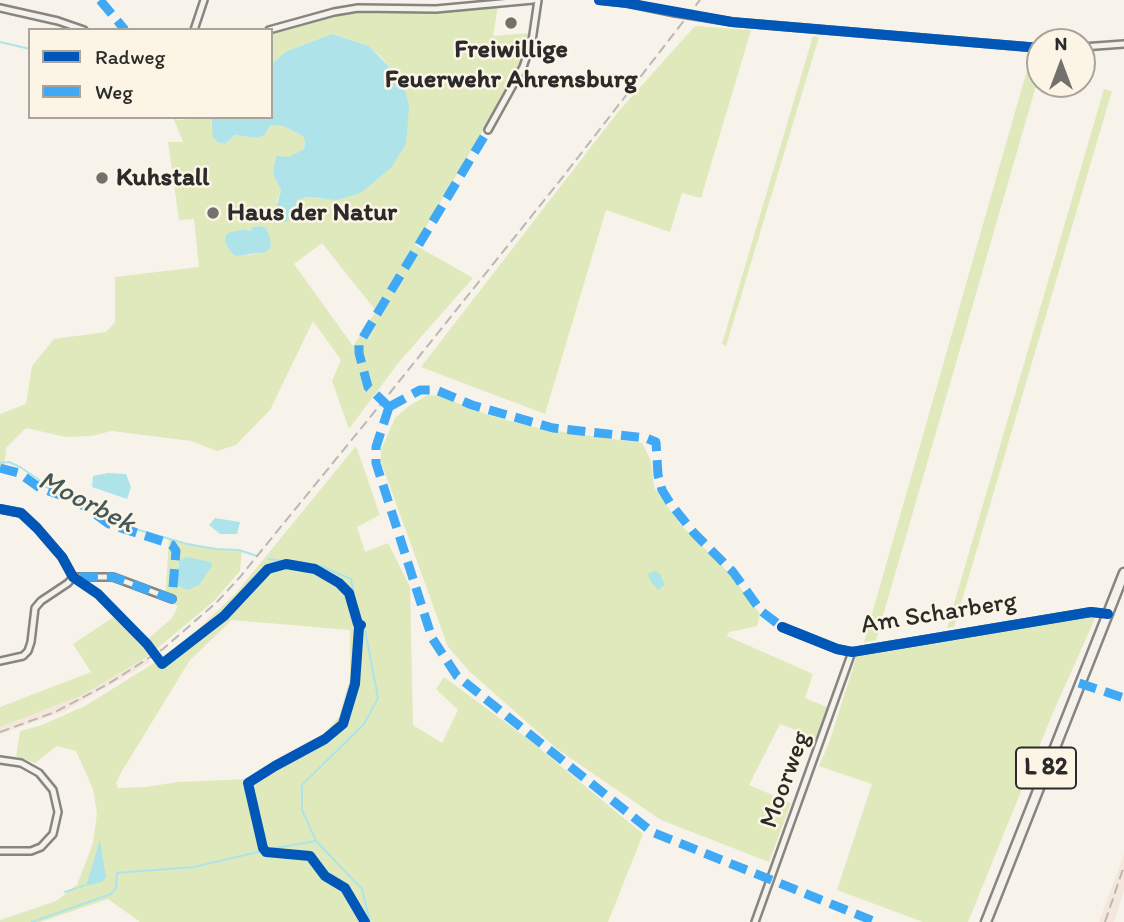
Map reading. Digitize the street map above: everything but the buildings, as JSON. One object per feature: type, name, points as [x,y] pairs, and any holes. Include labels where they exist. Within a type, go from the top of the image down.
[{"type":"main road","name":"L 82","points":[[986,922],[1124,573]]},
{"type":"street","points":[[195,28],[204,0]]},
{"type":"street","points":[[273,29],[358,8],[436,9],[533,0]]},
{"type":"street","points":[[488,130],[523,67],[532,41],[538,0]]},
{"type":"street","points":[[599,0],[745,23],[1026,47]]},
{"type":"street","points":[[0,8],[79,28]]},
{"type":"street","points":[[1096,46],[1124,44]]},
{"type":"street","points":[[0,509],[21,513],[62,557],[73,577]]},
{"type":"street","points":[[73,577],[113,578],[172,599]]},
{"type":"street","points":[[0,661],[23,656],[28,651],[35,608],[73,577]]},
{"type":"street","name":"Am Scharberg","points":[[782,627],[837,649],[852,652],[1091,612],[1108,614]]},
{"type":"street","name":"Moorweg","points":[[755,922],[852,652]]},
{"type":"street","points":[[0,760],[25,765],[43,777],[54,793],[58,812],[53,834],[41,847],[31,851],[0,851]]},
{"type":"shaded area","points":[[147,657],[150,662],[65,711],[0,734],[0,727],[81,696]]},
{"type":"shaded area","points":[[1124,854],[1124,891],[1114,922],[1099,922]]},
{"type":"green space","points":[[498,6],[493,36],[531,33],[516,75],[415,245],[473,278],[399,362],[349,429],[332,381],[341,360],[313,321],[270,410],[236,445],[217,451],[191,441],[112,431],[91,436],[66,437],[26,428],[6,448],[4,470],[0,471],[0,414],[26,404],[32,366],[54,339],[106,332],[115,322],[115,277],[199,267],[194,219],[179,220],[168,142],[183,142],[174,119],[211,119],[219,143],[225,144],[235,135],[257,138],[265,135],[270,125],[283,126],[303,136],[304,149],[288,158],[274,176],[281,191],[276,203],[307,197],[321,199],[361,193],[391,168],[401,81],[369,46],[332,34],[285,52],[273,63],[273,32],[358,11],[426,13]],"holes":[[[253,227],[265,228],[268,235],[258,253],[250,255],[230,251],[225,237],[245,229],[250,231]],[[322,243],[376,311],[353,346],[294,264]]]},
{"type":"green space","points":[[695,26],[751,30],[701,198],[682,193],[670,232],[606,210],[545,414],[421,367],[618,112]]},
{"type":"green space","points":[[813,36],[819,37],[726,346],[722,344]]},
{"type":"green space","points":[[1026,74],[1026,98],[1032,98],[876,640],[864,642]]},
{"type":"green space","points":[[1104,89],[1112,91],[954,627],[947,628]]},
{"type":"green space","points":[[428,395],[439,396],[491,416],[542,429],[642,443],[651,461],[654,487],[662,499],[680,524],[730,574],[760,614],[757,626],[729,632],[727,636],[813,674],[805,698],[829,708],[818,739],[780,724],[749,785],[791,803],[769,862],[661,820],[557,749],[469,671],[448,647],[381,462],[381,450],[395,418]]},
{"type":"green space","points":[[356,446],[380,515],[357,527],[365,552],[388,543],[410,587],[413,725],[442,743],[458,710],[436,689],[444,677],[528,739],[643,834],[608,922],[140,922],[108,899],[40,922],[0,922],[56,901],[77,885],[93,843],[97,813],[93,789],[76,751],[57,746],[35,763],[16,756],[20,731],[42,725],[85,706],[154,663],[192,635],[236,593]],"holes":[[[232,620],[350,630],[350,678],[339,717],[324,734],[249,779],[118,788],[116,783],[122,771],[190,660]]]},
{"type":"green space","points":[[169,539],[216,549],[242,551],[240,571],[215,600],[147,657],[81,696],[0,727],[0,707],[91,672],[73,644],[115,616],[141,645],[172,618],[178,606],[165,601]],"holes":[[[179,561],[208,572],[177,585]]]},
{"type":"green space","points":[[1097,614],[1052,715],[968,922],[923,922],[837,890],[872,784],[819,766],[858,652],[989,634]]},
{"type":"water","points":[[332,34],[369,46],[396,74],[406,93],[409,108],[406,144],[391,168],[361,193],[336,200],[307,197],[297,200],[293,217],[286,222],[279,222],[275,210],[281,191],[274,176],[274,164],[277,156],[289,157],[304,149],[303,136],[283,126],[270,125],[265,135],[257,138],[235,135],[225,144],[219,143],[213,137],[211,119],[273,119],[273,63],[285,52]]},
{"type":"water","points":[[253,227],[266,228],[270,237],[271,246],[266,252],[236,256],[230,251],[225,242],[228,233],[245,229],[250,231]]},
{"type":"water","points":[[126,474],[131,487],[127,499],[92,487],[93,476]]},
{"type":"water","points":[[215,518],[240,522],[237,534],[220,534],[209,525]]},
{"type":"water","points":[[186,557],[211,562],[212,566],[199,585],[187,590],[177,585],[179,561]]},
{"type":"water","points":[[655,571],[660,574],[665,585],[658,590],[648,574]]},
{"type":"water","points":[[100,840],[106,877],[102,882],[86,886]]},
{"type":"waterway","points":[[0,42],[28,49]]},
{"type":"waterway","name":"Moorbek","points":[[0,463],[9,462],[20,467],[38,479],[44,487],[51,488],[55,483],[68,493],[74,493],[115,523],[187,544],[239,550],[257,556]]},
{"type":"waterway","name":"Moorbek","points":[[269,559],[323,567],[351,579],[356,607],[365,630],[378,698],[364,724],[302,785],[302,810],[316,841],[362,889],[370,922]]},
{"type":"waterway","points":[[270,849],[316,841]]},
{"type":"waterway","points":[[32,922],[111,894],[116,888],[117,873],[194,867],[262,851]]},
{"type":"waterway","points":[[80,887],[85,885]]},
{"type":"waterway","points":[[65,892],[77,888]]},
{"type":"railway","points":[[0,732],[55,712],[108,684],[163,649],[217,602],[389,394],[700,0]]},
{"type":"railway","points":[[1105,922],[1124,866]]},
{"type":"marked path","points":[[100,0],[123,28]]},
{"type":"marked path","points":[[389,407],[368,387],[359,344],[488,130]]},
{"type":"marked path","points":[[389,407],[420,390],[436,390],[472,405],[553,428],[646,438],[656,442],[658,475],[662,490],[670,503],[694,533],[733,572],[761,611],[782,627]]},
{"type":"marked path","points":[[389,407],[376,447],[376,463],[432,638],[457,676],[652,832],[876,922]]},
{"type":"marked path","points":[[0,468],[19,473],[40,488],[77,501],[109,524],[165,542],[172,545],[176,551],[172,599],[113,577],[76,577]]},
{"type":"marked path","points":[[1079,683],[1124,698]]},
{"type":"cycle path","points":[[599,0],[732,22],[1026,47]]},
{"type":"cycle path","points":[[0,509],[21,513],[37,528],[62,557],[73,577],[98,594],[147,644],[162,664],[224,616],[268,569],[286,564],[315,569],[339,583],[349,593],[358,624],[361,625],[355,684],[343,724],[325,739],[248,783],[266,852],[310,856],[325,876],[345,888],[365,922]]},
{"type":"cycle path","points":[[782,627],[837,649],[852,652],[1091,612],[1108,614]]},
{"type":"place","name":"Freiwillige Feuerwehr Ahrensburg","points":[[511,23]]},
{"type":"place","name":"Kuhstall","points":[[102,178]]},
{"type":"place","name":"Haus der Natur","points":[[213,213]]}]
